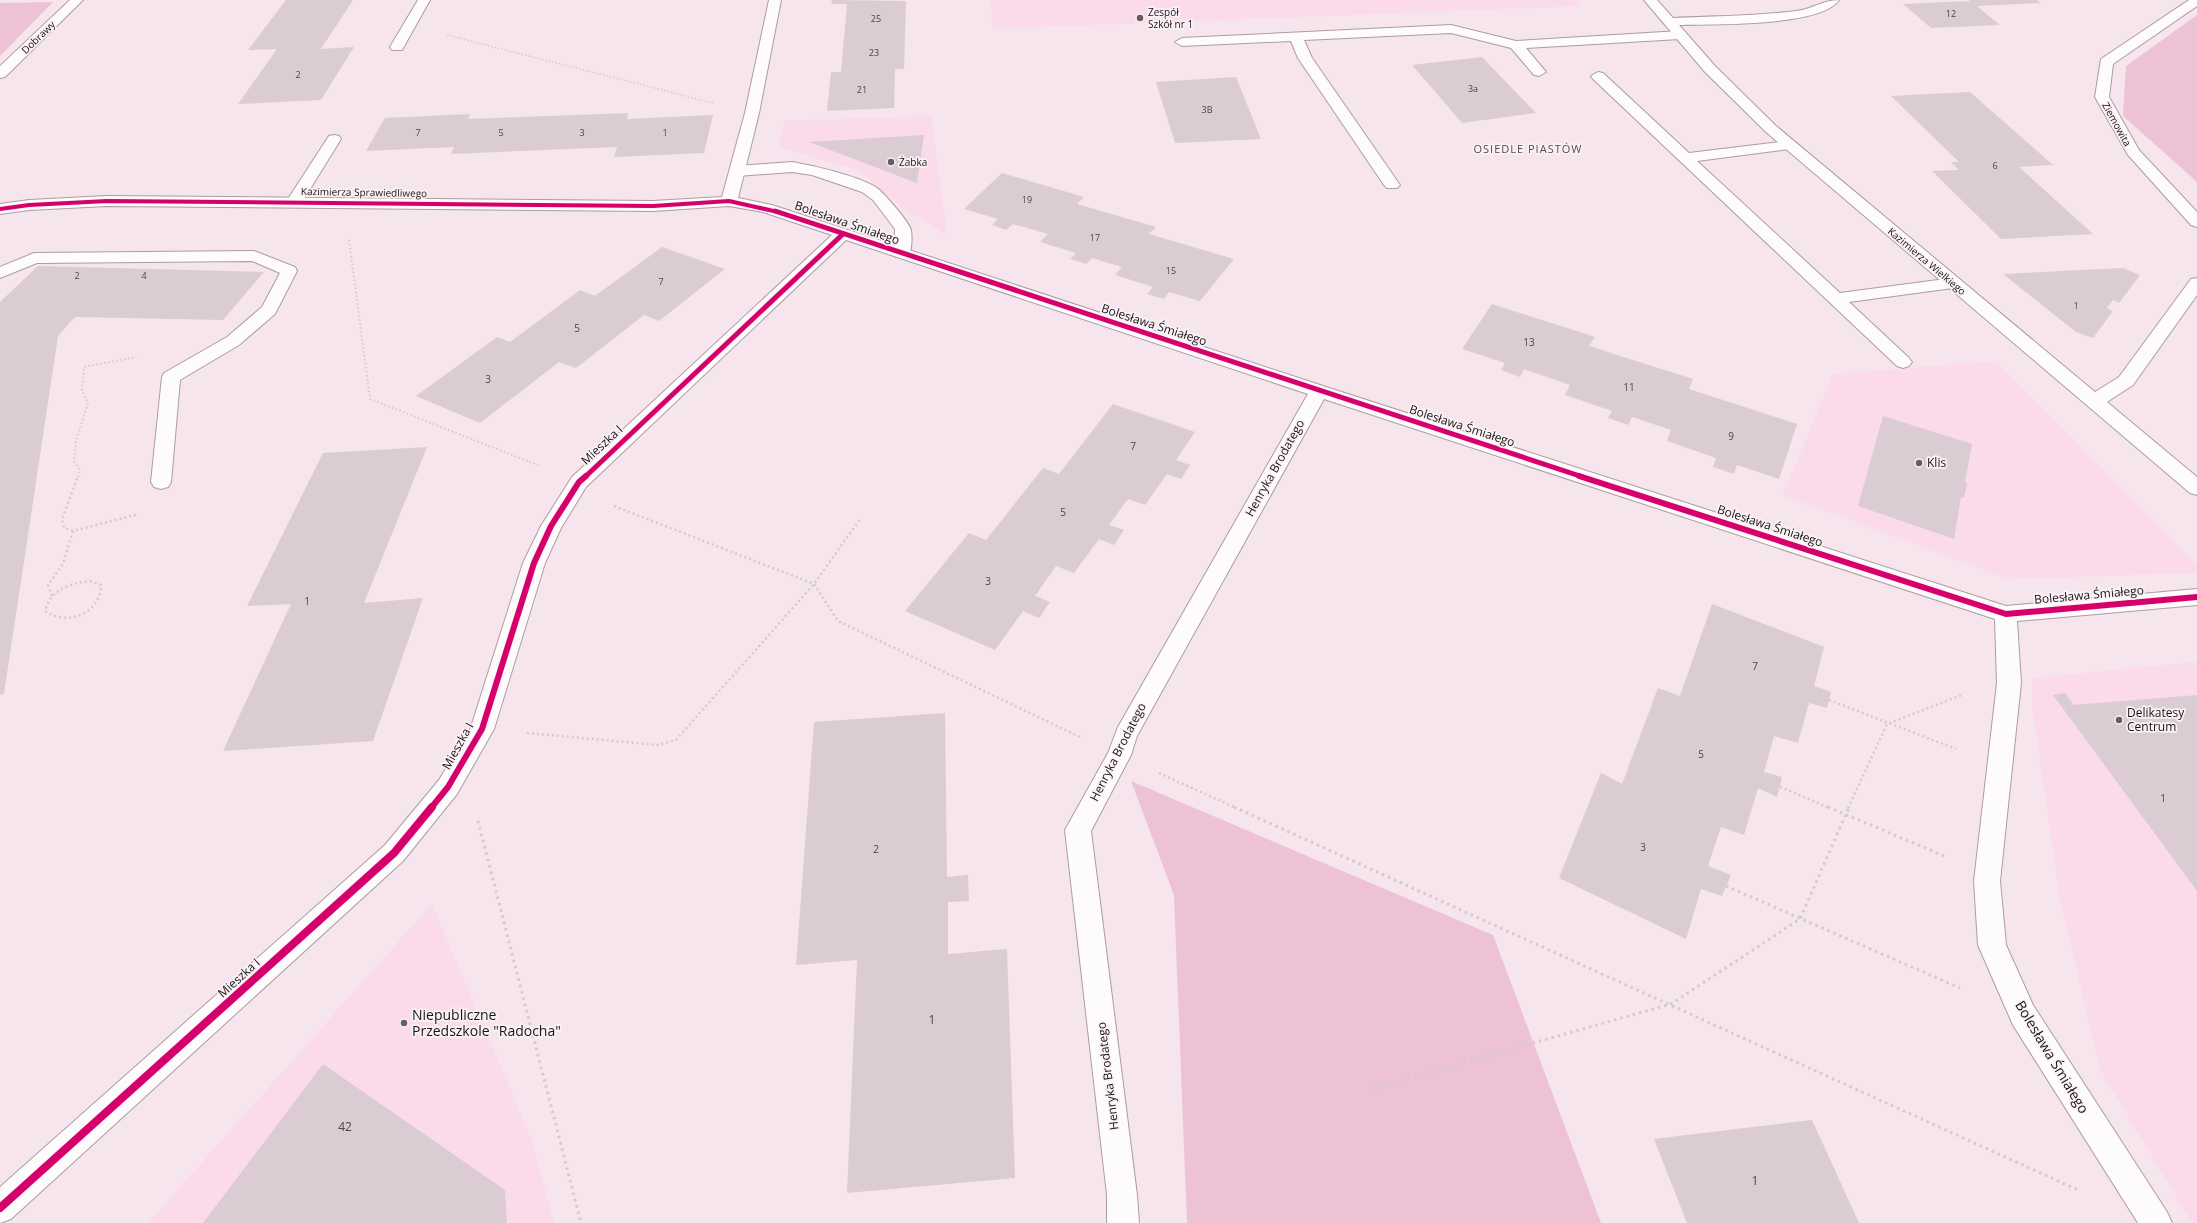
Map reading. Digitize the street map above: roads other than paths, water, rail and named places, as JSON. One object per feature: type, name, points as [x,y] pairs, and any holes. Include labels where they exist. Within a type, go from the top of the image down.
[{"type":"street","name":"Dobrawy","points":[[0,74],[76,0]]},
{"type":"street","points":[[397,47],[424,0]]},
{"type":"street","points":[[729,201],[752,113],[775,0]]},
{"type":"street","name":"Kazimierza Wielkiego","points":[[1650,0],[1710,68],[1789,145],[2197,488]]},
{"type":"street","points":[[1182,42],[1451,30],[1516,45],[1808,13],[1829,4],[1833,0]]},
{"type":"street","name":"Ziemowita","points":[[2197,0],[2106,62],[2102,97],[2133,152],[2197,222]]},
{"type":"street","points":[[1296,37],[1305,58],[1392,185]]},
{"type":"street","points":[[1516,45],[1539,72]]},
{"type":"street","points":[[1598,76],[1903,362]]},
{"type":"street","points":[[294,202],[334,139]]},
{"type":"street","points":[[1685,158],[1789,145]]},
{"type":"street","points":[[737,171],[792,168],[815,171],[868,189],[879,197],[903,229],[902,253]]},
{"type":"street","name":"Kazimierza Sprawiedliwego","points":[[0,209],[29,205],[107,201],[653,206],[729,201]]},
{"type":"street","name":"Bolesława Śmiałego","points":[[729,201],[766,208],[1319,392],[2006,614],[2197,597]]},
{"type":"street","name":"Mieszka I","points":[[0,1208],[394,853],[448,787],[482,729],[534,563],[551,526],[579,482],[843,234]]},
{"type":"street","points":[[0,273],[34,258],[254,256],[289,271],[268,310],[233,341],[171,377],[161,482]]},
{"type":"street","points":[[1835,299],[1953,283]]},
{"type":"street","points":[[2094,401],[2126,382],[2197,283]]},
{"type":"street","name":"Henryka Brodatego","points":[[1123,1223],[1122,1195],[1078,830],[1119,755],[1126,734],[1319,392]]},
{"type":"street","name":"Bolesława Śmiałego","points":[[2006,614],[2009,677],[1987,881],[1992,945],[2023,1015],[2156,1223]]},
{"type":"place","name":"Zespół Szkół nr 1","points":[[1140,18]]},
{"type":"place","name":"Żabka","points":[[891,162]]},
{"type":"place","name":"Klis","points":[[1919,463]]},
{"type":"place","name":"Delikatesy Centrum","points":[[2119,720]]},
{"type":"place","name":"Niepubliczne Przedszkole \"Radocha\"","points":[[404,1023]]},
{"type":"district","name":"OSIEDLE PIASTÓW","points":[[1528,149]]}]
